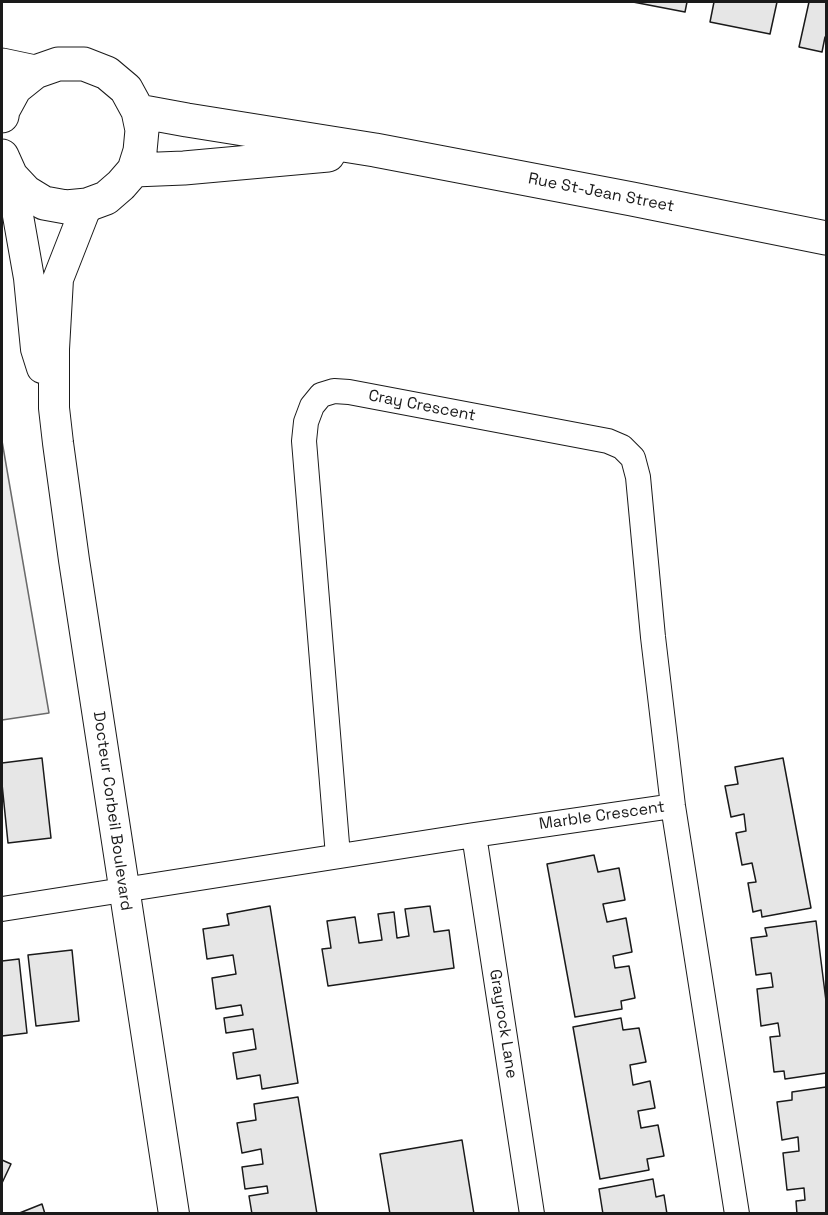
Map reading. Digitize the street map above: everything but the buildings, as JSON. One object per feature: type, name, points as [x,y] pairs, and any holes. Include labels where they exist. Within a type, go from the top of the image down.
[{"type":"main road","points":[[2,116],[15,88],[35,72],[58,64],[84,64],[107,73],[126,89],[138,111],[142,130],[140,151],[134,170],[122,185],[106,198],[87,205],[66,207],[44,203],[26,192],[6,166]]},
{"type":"main road","points":[[2,65],[35,72]]},
{"type":"main road","name":"Rue St-Jean Street","points":[[138,111],[375,150],[826,238]]},
{"type":"main road","name":"Rue St-Jean Street","points":[[134,170],[184,168],[375,150]]},
{"type":"street","name":"Docteur Corbeil Boulevard","points":[[6,166],[29,278],[36,349],[54,408]]},
{"type":"street","name":"Docteur Corbeil Boulevard","points":[[87,205],[58,279],[54,349],[54,408],[74,560],[174,1214]]},
{"type":"street","name":"Cray Crescent","points":[[338,856],[304,441],[306,422],[312,406],[321,395],[334,391],[361,394],[608,441],[622,447],[633,458],[638,477],[672,806]]},
{"type":"street","name":"Marble Crescent","points":[[2,909],[672,806],[737,1214]]},
{"type":"street","name":"Grayrock Lane","points":[[474,835],[532,1214]]},
{"type":"shaded area","points":[[2,441],[49,713],[2,720]]}]
